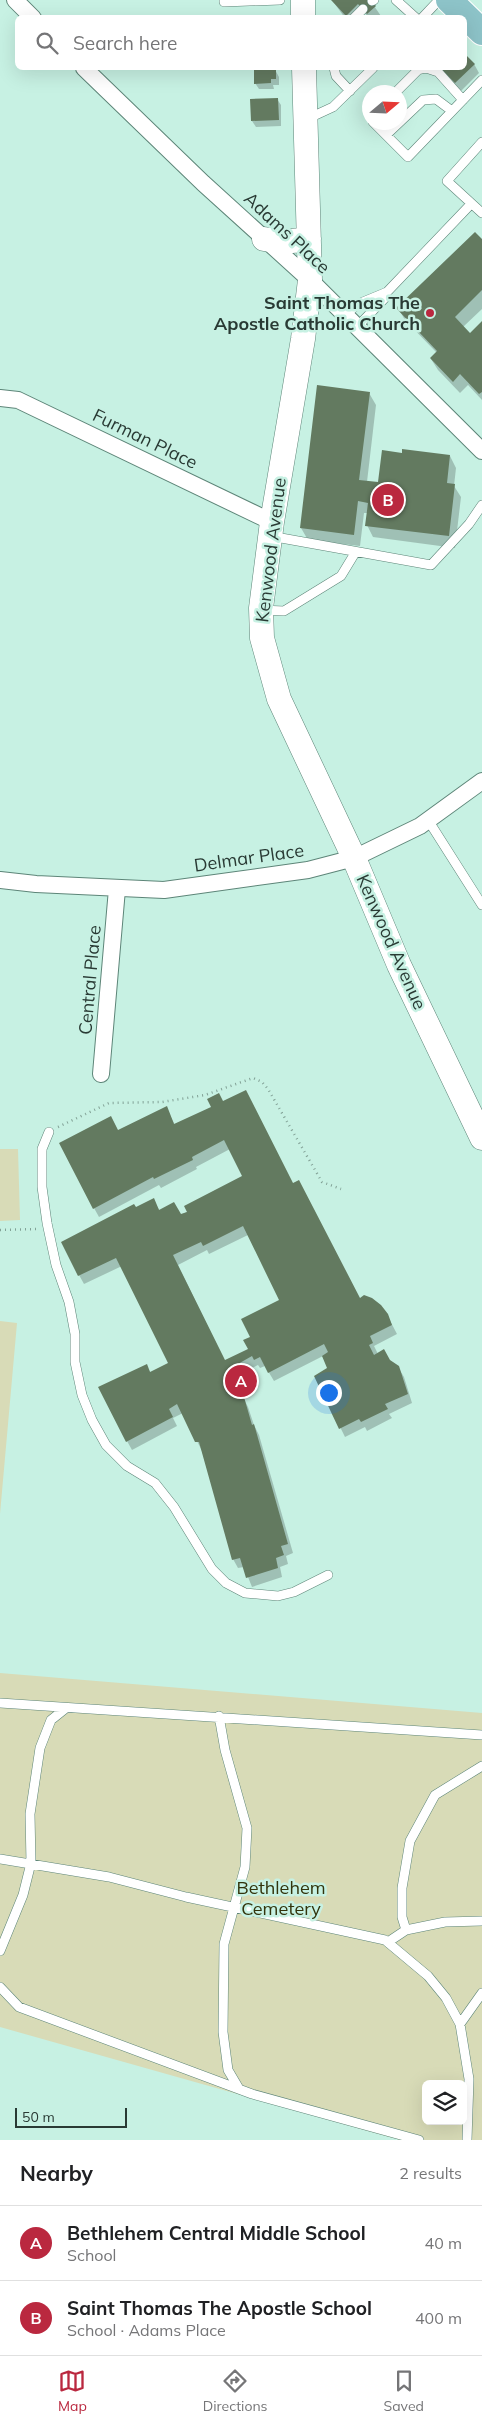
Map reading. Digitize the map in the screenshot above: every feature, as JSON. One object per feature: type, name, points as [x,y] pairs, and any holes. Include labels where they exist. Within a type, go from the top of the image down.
[{"type":"main road","points":[[449,0],[464,15]]},
{"type":"main road","points":[[467,17],[482,32]]},
{"type":"street","points":[[15,0],[30,15]]},
{"type":"street","points":[[303,0],[304,15]]},
{"type":"street","name":"Adams Place","points":[[86,70],[203,183],[310,280],[482,451]]},
{"type":"street","name":"Kenwood Avenue","points":[[304,70],[310,280],[303,339],[271,529],[261,610],[262,638],[279,700],[354,858],[399,965],[482,1138]]},
{"type":"street","points":[[264,238],[283,242],[309,239]]},
{"type":"street","name":"Furman Place","points":[[0,398],[18,400],[271,529]]},
{"type":"street","name":"Delmar Place","points":[[0,880],[117,889],[164,890],[308,870],[354,858],[428,820],[482,781]]},
{"type":"street","name":"Central Place","points":[[101,1074],[117,889]]},
{"type":"lane","points":[[224,0],[224,2],[280,0]]},
{"type":"lane","points":[[396,0],[413,15]]},
{"type":"lane","points":[[425,15],[439,0]]},
{"type":"lane","points":[[357,15],[363,9]]},
{"type":"lane","points":[[334,70],[336,76],[350,91]]},
{"type":"lane","points":[[304,120],[333,107],[371,70]]},
{"type":"lane","points":[[403,85],[418,70]]},
{"type":"lane","points":[[432,70],[438,72],[463,100]]},
{"type":"lane","points":[[381,130],[408,157],[482,80]]},
{"type":"lane","points":[[386,135],[424,100],[436,99],[452,111]]},
{"type":"lane","points":[[482,142],[447,181],[482,213]]},
{"type":"lane","points":[[356,327],[471,204]]},
{"type":"lane","points":[[344,315],[358,304],[387,292]]},
{"type":"lane","points":[[271,529],[356,553],[430,566],[482,506]]},
{"type":"lane","points":[[261,610],[284,611],[341,576],[356,553]]},
{"type":"lane","points":[[428,820],[482,905]]},
{"type":"lane","points":[[49,1132],[42,1149],[42,1187],[48,1228],[56,1265],[69,1302],[75,1334],[75,1362],[82,1395],[92,1420],[106,1445],[126,1466],[155,1483],[174,1507],[212,1569],[226,1583],[245,1593],[278,1596],[294,1592],[328,1576]]},
{"type":"lane","points":[[0,1702],[482,1735]]},
{"type":"lane","points":[[0,1951],[23,1895],[31,1862],[30,1814],[40,1748],[51,1720],[66,1708]]},
{"type":"lane","points":[[219,1716],[225,1750],[247,1828],[245,1867],[224,1944],[223,2032],[228,2070],[238,2087]]},
{"type":"lane","points":[[406,1930],[402,1917],[402,1888],[410,1841],[435,1795],[482,1766]]},
{"type":"lane","points":[[0,1859],[31,1862],[109,1877],[233,1907],[385,1940],[434,1983],[446,1998],[460,2024],[469,2079],[467,2140]]},
{"type":"lane","points":[[388,1942],[406,1930],[445,1922],[482,1921]]},
{"type":"lane","points":[[0,1987],[19,2007],[238,2087],[252,2094],[419,2140]]},
{"type":"lane","points":[[460,2024],[482,1993]]},
{"type":"path","points":[[49,1132],[109,1103],[162,1102],[205,1095],[253,1078],[262,1082],[268,1088],[322,1182],[341,1189]]},
{"type":"path","points":[[0,1230],[48,1228]]},
{"type":"green space","points":[[0,1149],[18,1149],[20,1220],[0,1221]]},
{"type":"green space","points":[[0,1321],[17,1323],[0,1514]]},
{"type":"green space","name":"Bethlehem Cemetery","points":[[0,1673],[482,1713],[482,2140],[400,2140],[0,2027]]},
{"type":"building","points":[[331,0],[371,0],[376,6],[367,14],[358,4],[345,15]]},
{"type":"building","points":[[467,56],[475,64],[455,83],[442,70],[467,70]]},
{"type":"building","points":[[254,70],[276,70],[276,79],[271,79],[271,83],[254,84]]},
{"type":"building","points":[[278,98],[279,120],[251,121],[250,99]]},
{"type":"building","name":"Saint Thomas The Apostle Catholic Church","points":[[475,232],[482,239],[482,290],[455,317],[470,333],[482,321],[482,392],[479,394],[460,374],[453,382],[430,358],[437,351],[396,308]]},
{"type":"building","points":[[317,385],[370,392],[359,480],[378,482],[382,450],[402,453],[402,449],[450,455],[447,483],[455,484],[449,536],[365,526],[368,503],[358,501],[354,535],[300,528]]},
{"type":"building","points":[[246,1090],[293,1183],[299,1180],[360,1298],[364,1295],[372,1298],[388,1314],[392,1325],[370,1336],[373,1343],[369,1345],[374,1355],[384,1349],[390,1360],[399,1366],[408,1394],[385,1404],[388,1409],[361,1422],[359,1419],[339,1429],[314,1376],[327,1368],[322,1356],[328,1352],[324,1344],[268,1373],[260,1357],[254,1360],[252,1356],[229,1369],[244,1397],[252,1425],[254,1424],[288,1544],[281,1546],[284,1555],[276,1558],[278,1568],[246,1578],[240,1558],[232,1560],[199,1442],[195,1442],[177,1404],[169,1409],[173,1417],[126,1442],[98,1387],[147,1364],[150,1372],[168,1363],[116,1258],[78,1276],[61,1242],[134,1204],[136,1207],[154,1198],[159,1210],[174,1202],[181,1214],[187,1212],[184,1206],[242,1176],[224,1140],[192,1157],[193,1160],[154,1179],[153,1177],[93,1209],[59,1143],[111,1116],[118,1130],[167,1106],[174,1124],[211,1107],[207,1099],[219,1093],[223,1101]],"holes":[[[243,1226],[279,1300],[241,1319],[250,1337],[243,1340],[248,1349],[225,1360],[173,1255],[201,1242],[203,1246]]]},
{"type":"place","name":"Saint Thomas The Apostle Catholic Church","points":[[430,313]]},
{"type":"place","name":"Saint Thomas The Apostle School","points":[[388,500]]},
{"type":"place","name":"Bethlehem Central Middle School","points":[[241,1381]]}]
